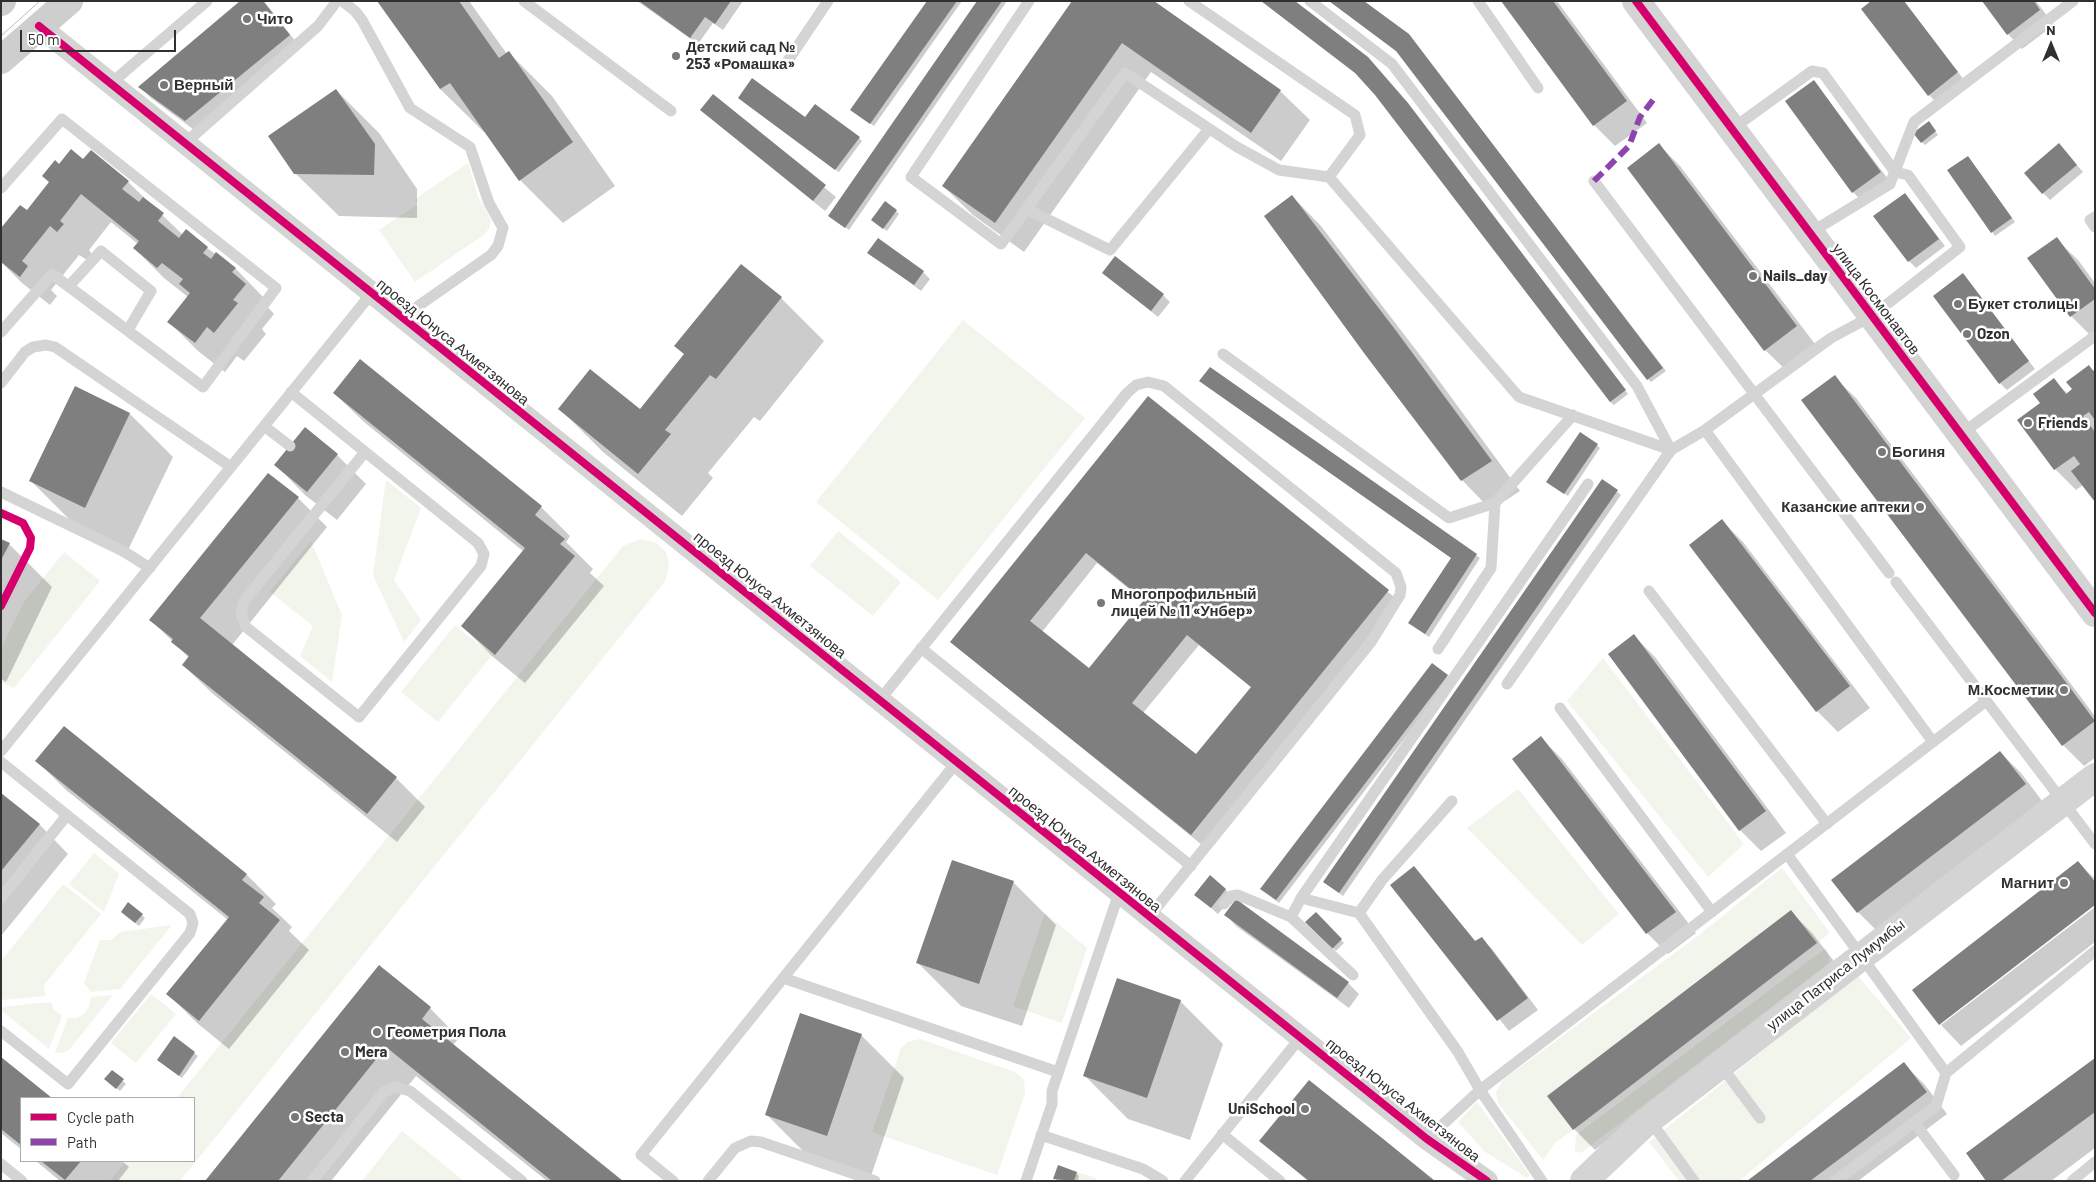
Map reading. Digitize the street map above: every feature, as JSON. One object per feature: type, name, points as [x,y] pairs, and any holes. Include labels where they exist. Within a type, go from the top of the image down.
[{"type":"main road","points":[[39,26],[63,1]]},
{"type":"main road","points":[[1,60],[69,1]]},
{"type":"street","name":"улица Космонавтов","points":[[1636,1],[2095,613]]},
{"type":"street","name":"проезд Юнуса Ахметзянова","points":[[39,26],[109,85],[1300,1038],[1427,1139],[1487,1181]]},
{"type":"street","name":"улица Патриса Лумумбы","points":[[1593,1177],[1649,1120],[1861,955],[2095,777]]},
{"type":"lane","points":[[109,85],[207,1]]},
{"type":"lane","points":[[184,144],[318,26],[337,1]]},
{"type":"lane","points":[[342,1],[355,10],[362,20],[410,108],[470,147],[490,203],[502,225],[498,246],[492,255],[400,318]]},
{"type":"lane","points":[[524,1],[671,111]]},
{"type":"lane","points":[[786,66],[828,1]]},
{"type":"lane","points":[[1029,1],[911,177],[1001,244],[1125,74],[1209,129],[1279,170],[1329,177],[1519,397],[1671,450]]},
{"type":"lane","points":[[1189,1],[1355,115],[1360,135],[1329,177]]},
{"type":"lane","points":[[1310,1],[1392,64],[1636,386],[1671,450]]},
{"type":"lane","points":[[1478,1],[1538,88]]},
{"type":"lane","points":[[1810,233],[1890,184],[1914,122],[2073,1]]},
{"type":"lane","points":[[1508,684],[1671,450],[1705,430],[1832,338],[1872,316],[1960,247],[1908,175],[1895,172],[1823,73],[1812,71],[1732,129]]},
{"type":"lane","points":[[1,188],[62,119],[276,288],[203,387],[52,274],[1,332]]},
{"type":"lane","points":[[1026,209],[1110,250],[1209,129]]},
{"type":"lane","points":[[1594,181],[1985,702],[2095,844]]},
{"type":"lane","points":[[2095,216],[2090,220],[2095,227]]},
{"type":"lane","points":[[69,286],[101,251],[151,292],[128,330]]},
{"type":"lane","points":[[1,751],[371,294]]},
{"type":"lane","points":[[1961,434],[2095,336]]},
{"type":"lane","points":[[1,383],[26,352],[32,348],[46,345],[55,347],[230,468]]},
{"type":"lane","points":[[1223,354],[1449,518],[1495,503],[1573,415]]},
{"type":"lane","points":[[879,701],[1127,393],[1136,385],[1148,382],[1164,386],[1389,567],[1396,573],[1402,587],[1400,595],[1376,635],[1149,917]]},
{"type":"lane","points":[[292,392],[478,542],[484,558],[481,566],[359,718],[246,627],[241,614],[244,601],[365,452]]},
{"type":"lane","points":[[264,426],[290,446]]},
{"type":"lane","points":[[1705,430],[1933,742]]},
{"type":"lane","points":[[1291,917],[1301,898],[1588,484]]},
{"type":"lane","points":[[1,492],[123,550],[150,568]]},
{"type":"lane","points":[[1438,649],[1491,568],[1495,503]]},
{"type":"lane","points":[[1649,591],[1827,824]]},
{"type":"lane","points":[[921,648],[1191,866]]},
{"type":"lane","points":[[1427,1139],[1480,1090],[1985,702]]},
{"type":"lane","points":[[1560,708],[1712,912]]},
{"type":"lane","points":[[1,762],[190,914],[192,928],[68,1084],[1,1031]]},
{"type":"lane","points":[[672,1181],[640,1155],[956,763]]},
{"type":"lane","points":[[1359,913],[1382,880],[1452,801]]},
{"type":"lane","points":[[1,898],[67,815]]},
{"type":"lane","points":[[1787,854],[1946,1073]]},
{"type":"lane","points":[[1026,1181],[1052,1102],[1052,1091],[1058,1072],[1119,893]]},
{"type":"lane","points":[[1224,904],[1232,896],[1238,895],[1291,917],[1353,976]]},
{"type":"lane","points":[[1301,898],[1359,913],[1458,1052],[1480,1090],[1542,1181]]},
{"type":"lane","points":[[1835,1181],[1936,1106],[1946,1073],[2095,951]]},
{"type":"lane","points":[[783,978],[1058,1072]]},
{"type":"lane","points":[[1185,1181],[1300,1038]]},
{"type":"lane","points":[[1720,1064],[1760,1118]]},
{"type":"lane","points":[[312,1181],[384,1092],[396,1087],[410,1091],[522,1181]]},
{"type":"lane","points":[[1649,1120],[1694,1181]]},
{"type":"lane","points":[[1914,1122],[1954,1175]]},
{"type":"lane","points":[[1222,1134],[1280,1181]]},
{"type":"lane","points":[[1042,1135],[1142,1169],[1163,1181]]},
{"type":"lane","points":[[708,1181],[734,1148],[751,1141],[761,1142],[875,1181]]},
{"type":"lane","points":[[2072,1181],[2095,1162]]},
{"type":"lane","points":[[1,1164],[22,1181]]},
{"type":"shaded area","points":[[468,163],[478,197],[491,220],[489,228],[485,234],[415,282],[379,230],[418,204],[415,199]]},
{"type":"shaded area","points":[[963,320],[1085,418],[938,600],[816,502]]},
{"type":"shaded area","points":[[386,480],[421,508],[394,580],[421,620],[404,642],[373,575]]},
{"type":"shaded area","points":[[838,531],[901,582],[873,616],[810,566]]},
{"type":"shaded area","points":[[640,539],[655,542],[666,552],[669,563],[666,580],[180,1181],[110,1181],[125,1162],[195,1162],[195,1097],[178,1097],[623,546]]},
{"type":"shaded area","points":[[311,541],[342,615],[332,682],[300,656],[313,626],[270,592]]},
{"type":"shaded area","points":[[64,552],[100,581],[14,688],[1,682],[1,649],[24,602]]},
{"type":"shaded area","points":[[455,625],[492,655],[438,722],[401,692]]},
{"type":"shaded area","points":[[1603,658],[1744,844],[1708,877],[1567,701]]},
{"type":"shaded area","points":[[1518,789],[1619,914],[1582,945],[1467,828]]},
{"type":"shaded area","points":[[94,853],[119,874],[104,912],[69,884]]},
{"type":"shaded area","points":[[1782,868],[1830,933],[1817,943],[1791,910],[1547,1096],[1573,1130],[1556,1142],[1543,1160],[1498,1103],[1496,1092],[1503,1080],[1699,935]]},
{"type":"shaded area","points":[[63,884],[101,914],[44,985],[45,996],[1,1000],[1,961]]},
{"type":"shaded area","points":[[1045,913],[1087,948],[1062,1023],[1013,1006]]},
{"type":"shaded area","points":[[172,925],[120,989],[91,992],[84,983],[100,940],[111,940],[121,932]]},
{"type":"shaded area","points":[[1826,948],[1830,962],[1581,1153],[1575,1151],[1576,1135]]},
{"type":"shaded area","points":[[1857,975],[1911,1038],[1739,1181],[1679,1181],[1649,1142]]},
{"type":"shaded area","points":[[151,994],[176,1014],[136,1063],[111,1043]]},
{"type":"shaded area","points":[[113,995],[69,1050],[62,1053],[55,1052],[68,1018],[77,1018],[85,1013],[89,1007],[91,997]]},
{"type":"shaded area","points":[[51,1002],[54,1010],[62,1016],[49,1049],[1,1010],[1,1007]]},
{"type":"shaded area","points":[[920,1039],[1015,1072],[1024,1080],[1025,1093],[997,1175],[872,1132],[901,1048],[907,1042]]},
{"type":"shaded area","points":[[1477,1102],[1530,1175],[1527,1178],[1485,1152],[1458,1122]]},
{"type":"shaded area","points":[[402,1131],[464,1181],[362,1181]]},
{"type":"shaded area","points":[[1077,1172],[1096,1178],[1095,1181],[1074,1181]]},
{"type":"building","points":[[240,1],[263,1],[290,35],[185,121],[138,87]]},
{"type":"building","points":[[377,1],[459,1],[499,58],[509,51],[573,142],[519,181],[450,83],[440,89]]},
{"type":"building","points":[[639,1],[731,1],[715,24],[705,17],[690,38]]},
{"type":"building","points":[[927,1],[957,1],[870,124],[850,110]]},
{"type":"building","points":[[977,1],[1002,1],[845,228],[828,216]]},
{"type":"building","points":[[1072,1],[1154,1],[1281,90],[1251,133],[1122,43],[995,223],[942,186]]},
{"type":"building","points":[[1261,1],[1295,1],[1368,57],[1408,103],[1626,390],[1610,402],[1375,95],[1355,73]]},
{"type":"building","points":[[1329,1],[1364,1],[1409,34],[1663,368],[1647,380],[1396,51]]},
{"type":"building","points":[[1501,1],[1553,1],[1627,101],[1593,126]]},
{"type":"building","points":[[1871,1],[1904,1],[1958,72],[1928,96],[1861,9]]},
{"type":"building","points":[[1982,1],[2034,1],[2040,10],[2007,35]]},
{"type":"building","points":[[752,78],[805,117],[815,104],[860,137],[835,170],[738,98]]},
{"type":"building","points":[[1814,80],[1881,172],[1852,193],[1785,101]]},
{"type":"building","points":[[336,89],[375,144],[374,175],[294,174],[268,136]]},
{"type":"building","points":[[713,94],[826,185],[813,201],[700,110]]},
{"type":"building","points":[[1929,121],[1936,131],[1921,143],[1913,133]]},
{"type":"building","points":[[1659,143],[1797,326],[1764,351],[1627,168]]},
{"type":"building","points":[[2059,143],[2077,165],[2042,194],[2024,173]]},
{"type":"building","points":[[71,149],[83,159],[91,150],[129,181],[122,189],[139,202],[143,197],[164,213],[158,221],[179,238],[186,229],[208,247],[203,253],[211,259],[216,252],[236,268],[232,272],[246,284],[233,300],[238,303],[214,333],[207,327],[195,343],[167,322],[190,293],[179,284],[183,279],[162,263],[157,268],[133,248],[139,241],[81,194],[60,221],[64,224],[57,232],[50,226],[22,261],[28,266],[20,277],[1,262],[1,228],[20,205],[27,210],[49,182],[42,176],[55,160],[59,164]]},
{"type":"building","points":[[1968,156],[2012,218],[1991,233],[1947,170]]},
{"type":"building","points":[[1905,193],[1939,239],[1908,262],[1873,216]]},
{"type":"building","points":[[1292,195],[1397,332],[1492,461],[1461,481],[1364,353],[1264,216]]},
{"type":"building","points":[[885,201],[897,210],[883,229],[871,220]]},
{"type":"building","points":[[2057,237],[2095,289],[2095,299],[2070,317],[2027,258]]},
{"type":"building","points":[[878,238],[924,271],[914,285],[867,253]]},
{"type":"building","points":[[1115,256],[1164,294],[1151,311],[1102,273]]},
{"type":"building","points":[[741,264],[782,297],[716,379],[710,375],[665,430],[671,434],[638,474],[558,409],[590,369],[640,409],[684,354],[674,346]]},
{"type":"building","points":[[1963,273],[2029,361],[1999,384],[1933,296]]},
{"type":"building","points":[[360,359],[542,506],[535,515],[565,539],[560,544],[575,556],[495,655],[461,626],[525,548],[333,393]]},
{"type":"building","points":[[2089,365],[2093,371],[2095,370],[2095,420],[2089,412],[2083,416],[2095,432],[2095,502],[2071,471],[2080,464],[2074,456],[2054,470],[2017,420],[2040,403],[2033,394],[2054,378],[2066,394],[2072,389],[2066,382]]},
{"type":"building","points":[[1210,367],[1477,554],[1425,634],[1408,623],[1451,558],[1199,381]]},
{"type":"building","points":[[1835,375],[2095,721],[2062,746],[1801,400]]},
{"type":"building","points":[[75,386],[130,413],[85,508],[29,481]]},
{"type":"building","points":[[1148,396],[1389,590],[1191,835],[950,642]],"holes":[[[1086,553],[1144,600],[1089,668],[1030,621]],[[1187,635],[1251,687],[1196,754],[1132,703]]]},
{"type":"building","points":[[305,427],[338,454],[307,492],[274,465]]},
{"type":"building","points":[[1580,432],[1598,444],[1564,494],[1546,482]]},
{"type":"building","points":[[268,473],[299,497],[200,618],[397,777],[367,814],[182,665],[189,656],[171,642],[173,639],[149,620]]},
{"type":"building","points":[[1602,479],[1618,490],[1339,893],[1323,882]]},
{"type":"building","points":[[1722,519],[1850,686],[1816,712],[1689,545]]},
{"type":"building","points":[[1,539],[10,543],[1,560]]},
{"type":"building","points":[[1634,634],[1766,811],[1739,831],[1608,654]]},
{"type":"building","points":[[1432,663],[1448,675],[1276,900],[1260,889]]},
{"type":"building","points":[[64,726],[247,874],[242,880],[264,897],[259,903],[280,920],[199,1021],[166,994],[229,917],[35,761]]},
{"type":"building","points":[[1541,736],[1676,912],[1646,934],[1512,759]]},
{"type":"building","points":[[2000,751],[2026,784],[1857,913],[1831,880]]},
{"type":"building","points":[[1,793],[40,824],[1,871]]},
{"type":"building","points":[[952,860],[1014,881],[979,984],[916,963]]},
{"type":"building","points":[[2078,861],[2095,882],[2095,905],[1939,1025],[1912,990]]},
{"type":"building","points":[[1414,866],[1475,941],[1482,937],[1528,998],[1497,1021],[1390,885]]},
{"type":"building","points":[[1210,875],[1226,889],[1211,908],[1194,895]]},
{"type":"building","points":[[1236,899],[1349,982],[1337,998],[1224,915]]},
{"type":"building","points":[[128,902],[143,914],[135,923],[121,912]]},
{"type":"building","points":[[1791,910],[1817,943],[1573,1130],[1547,1096]]},
{"type":"building","points":[[1316,912],[1342,939],[1332,949],[1305,922]]},
{"type":"building","points":[[379,965],[431,1007],[422,1019],[623,1181],[552,1181],[386,1047],[278,1181],[205,1181]]},
{"type":"building","points":[[1117,978],[1181,1000],[1147,1098],[1083,1076]]},
{"type":"building","points":[[800,1013],[862,1034],[827,1136],[765,1115]]},
{"type":"building","points":[[174,1036],[195,1052],[179,1076],[157,1060]]},
{"type":"building","points":[[1,1057],[51,1097],[20,1097],[20,1144],[1,1129]]},
{"type":"building","points":[[2095,1058],[2095,1112],[2001,1181],[1986,1181],[1966,1153]]},
{"type":"building","points":[[1904,1062],[1927,1092],[1866,1139],[1810,1181],[1747,1181]]},
{"type":"building","points":[[112,1070],[124,1079],[116,1089],[104,1079]]},
{"type":"building","name":"UniSchool","points":[[1309,1080],[1435,1181],[1309,1181],[1259,1141]]},
{"type":"building","points":[[42,1162],[80,1162],[65,1180]]},
{"type":"building","points":[[1058,1165],[1077,1172],[1074,1181],[1053,1179]]},
{"type":"tram line","points":[[1,36],[40,1]]},
{"type":"marked path","points":[[1594,181],[1629,146],[1640,117],[1653,100]]},
{"type":"cycle path","points":[[1636,1],[2095,613]]},
{"type":"cycle path","points":[[39,26],[1427,1139],[1487,1181]]},
{"type":"cycle path","points":[[1,513],[23,523],[31,538],[30,548],[1,606]]},
{"type":"place","name":"Чито","points":[[247,19]]},
{"type":"place","name":"Детский сад № 253 «Ромашка»","points":[[676,56]]},
{"type":"place","name":"Верный","points":[[164,85]]},
{"type":"place","name":"Nails_day","points":[[1753,276]]},
{"type":"place","name":"Букет столицы","points":[[1958,304]]},
{"type":"place","name":"Ozon","points":[[1967,334]]},
{"type":"place","name":"Friends","points":[[2028,423]]},
{"type":"place","name":"Богиня","points":[[1882,452]]},
{"type":"place","name":"Казанские аптеки","points":[[1920,507]]},
{"type":"place","name":"Многопрофильный лицей № 11 «Унбер»","points":[[1101,603]]},
{"type":"place","name":"М.Косметик","points":[[2064,690]]},
{"type":"place","name":"Магнит","points":[[2064,883]]},
{"type":"place","name":"Геометрия Пола","points":[[377,1032]]},
{"type":"place","name":"Mera","points":[[345,1052]]},
{"type":"place","name":"UniSchool","points":[[1305,1109]]},
{"type":"place","name":"Secta","points":[[295,1117]]}]
